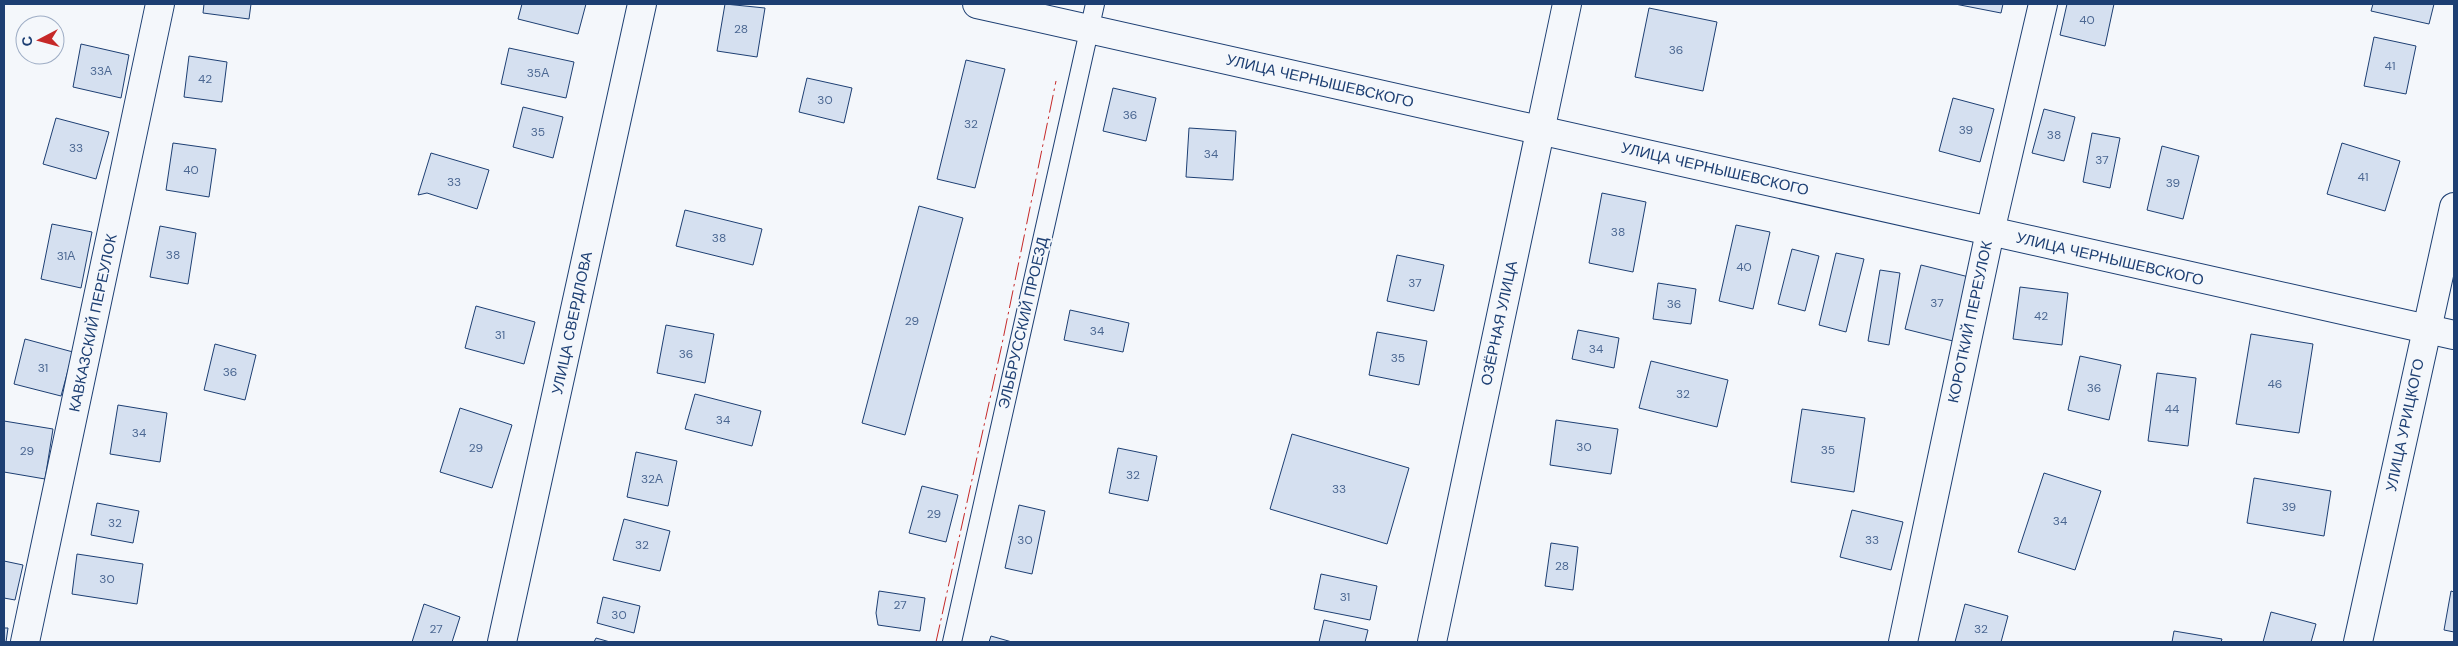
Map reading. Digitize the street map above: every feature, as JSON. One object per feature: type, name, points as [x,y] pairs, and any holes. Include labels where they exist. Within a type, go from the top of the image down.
[{"type":"street","name":"КАВКАЗСКИЙ ПЕРЕУЛОК","points":[[26,642],[160,4]]},
{"type":"street","name":"УЛИЦА СВЕРДЛОВА","points":[[502,642],[642,4]]},
{"type":"street","name":"УЛИЦА ЧЕРНЫШЕВСКОГО","points":[[976,4],[1092,16],[1539,130],[2454,336]]},
{"type":"street","name":"ОЗЁРНАЯ УЛИЦА","points":[[1432,642],[1566,4]]},
{"type":"street","name":"КОРОТКИЙ ПЕРЕУЛОК","points":[[1903,642],[1990,232],[2042,4]]},
{"type":"street","name":"УЛИЦА УРИЦКОГО","points":[[2358,642],[2454,208]]},
{"type":"lane","name":"ЭЛЬБРУССКИЙ ПРОЕЗД","points":[[952,642],[1092,16]]},
{"type":"building","points":[[204,4],[251,4],[249,19],[203,13]]},
{"type":"building","points":[[522,4],[586,4],[578,34],[518,19]]},
{"type":"building","points":[[725,4],[765,8],[757,57],[717,51]]},
{"type":"building","points":[[1955,4],[2003,4],[2001,13]]},
{"type":"building","points":[[2067,4],[2114,4],[2105,46],[2060,35]]},
{"type":"building","points":[[2373,4],[2434,4],[2429,24],[2371,11]]},
{"type":"building","points":[[1649,8],[1717,22],[1703,91],[1635,77]]},
{"type":"building","points":[[2374,37],[2416,46],[2406,94],[2364,86]]},
{"type":"building","points":[[81,44],[129,55],[121,98],[73,87]]},
{"type":"building","points":[[509,48],[574,62],[566,98],[501,84]]},
{"type":"building","points":[[189,56],[227,62],[222,102],[184,97]]},
{"type":"building","points":[[966,60],[1005,69],[975,188],[937,179]]},
{"type":"building","points":[[807,78],[852,88],[844,123],[799,112]]},
{"type":"building","points":[[1113,88],[1156,98],[1146,141],[1103,131]]},
{"type":"building","points":[[1953,98],[1994,109],[1980,162],[1939,151]]},
{"type":"building","points":[[523,107],[563,117],[553,158],[513,147]]},
{"type":"building","points":[[2044,109],[2075,117],[2064,161],[2032,153]]},
{"type":"building","points":[[56,118],[109,132],[96,179],[43,164]]},
{"type":"building","points":[[1189,128],[1236,131],[1233,180],[1186,177]]},
{"type":"building","points":[[2092,133],[2120,138],[2110,188],[2083,182]]},
{"type":"building","points":[[173,143],[216,149],[209,197],[166,190]]},
{"type":"building","points":[[2342,143],[2400,161],[2385,211],[2327,194]]},
{"type":"building","points":[[2162,146],[2199,156],[2183,219],[2147,210]]},
{"type":"building","points":[[431,153],[489,170],[477,209],[427,193],[418,195]]},
{"type":"building","points":[[1602,193],[1646,202],[1633,272],[1589,263]]},
{"type":"building","points":[[919,206],[963,218],[905,435],[862,423]]},
{"type":"building","points":[[685,210],[762,229],[753,265],[676,246]]},
{"type":"building","points":[[52,224],[92,232],[81,288],[41,279]]},
{"type":"building","points":[[1736,225],[1770,232],[1753,309],[1719,301]]},
{"type":"building","points":[[160,226],[196,233],[188,284],[150,277]]},
{"type":"building","points":[[1792,249],[1819,256],[1805,311],[1778,304]]},
{"type":"building","points":[[1836,253],[1864,259],[1846,332],[1819,325]]},
{"type":"building","points":[[1397,255],[1444,265],[1434,311],[1387,301]]},
{"type":"building","points":[[1921,265],[1969,277],[1953,341],[1905,329]]},
{"type":"building","points":[[1880,270],[1900,273],[1889,345],[1868,341]]},
{"type":"building","points":[[1658,283],[1696,289],[1691,324],[1653,319]]},
{"type":"building","points":[[2020,287],[2068,293],[2062,345],[2013,339]]},
{"type":"building","points":[[476,306],[535,322],[524,364],[465,348]]},
{"type":"building","points":[[1070,310],[1129,323],[1123,352],[1064,340]]},
{"type":"building","points":[[666,325],[714,334],[705,383],[657,373]]},
{"type":"building","points":[[1578,330],[1619,338],[1614,368],[1572,359]]},
{"type":"building","points":[[1377,332],[1427,341],[1419,385],[1369,375]]},
{"type":"building","points":[[2251,334],[2313,344],[2299,433],[2236,424]]},
{"type":"building","points":[[25,339],[73,352],[61,396],[14,384]]},
{"type":"building","points":[[215,344],[256,355],[245,400],[204,390]]},
{"type":"building","points":[[2080,356],[2121,365],[2109,420],[2068,410]]},
{"type":"building","points":[[1651,361],[1728,380],[1717,427],[1639,408]]},
{"type":"building","points":[[2157,373],[2196,378],[2188,446],[2148,441]]},
{"type":"building","points":[[695,394],[761,411],[752,446],[685,429]]},
{"type":"building","points":[[118,405],[167,413],[160,462],[110,454]]},
{"type":"building","points":[[460,408],[512,425],[492,488],[440,472]]},
{"type":"building","points":[[1802,409],[1865,418],[1854,492],[1791,482]]},
{"type":"building","points":[[1556,420],[1618,429],[1611,474],[1550,465]]},
{"type":"building","points":[[4,421],[53,429],[45,479],[4,472]]},
{"type":"building","points":[[1292,434],[1409,468],[1387,544],[1270,509]]},
{"type":"building","points":[[1118,448],[1157,456],[1148,501],[1109,493]]},
{"type":"building","points":[[636,452],[677,461],[668,506],[627,497]]},
{"type":"building","points":[[2044,473],[2101,491],[2075,570],[2018,552]]},
{"type":"building","points":[[2254,478],[2331,491],[2324,536],[2247,523]]},
{"type":"building","points":[[922,486],[958,495],[946,542],[909,533]]},
{"type":"building","points":[[97,503],[139,511],[133,543],[91,535]]},
{"type":"building","points":[[1019,505],[1045,511],[1032,574],[1005,568]]},
{"type":"building","points":[[1852,510],[1903,522],[1891,570],[1840,557]]},
{"type":"building","points":[[624,519],[670,531],[660,571],[613,560]]},
{"type":"building","points":[[1551,543],[1578,547],[1573,590],[1545,586]]},
{"type":"building","points":[[77,554],[143,564],[137,604],[72,594]]},
{"type":"building","points":[[4,561],[23,565],[15,600],[4,598]]},
{"type":"building","points":[[1321,574],[1377,586],[1370,620],[1314,609]]},
{"type":"building","points":[[879,591],[925,598],[920,631],[878,625],[876,613]]},
{"type":"building","points":[[2451,591],[2454,592],[2454,632],[2444,630]]},
{"type":"building","points":[[603,597],[640,606],[634,633],[597,623]]},
{"type":"building","points":[[424,604],[460,617],[452,642],[412,642]]},
{"type":"building","points":[[1965,604],[2008,616],[2001,642],[1955,642]]},
{"type":"building","points":[[2271,612],[2316,624],[2311,642],[2263,642]]},
{"type":"building","points":[[1324,620],[1368,630],[1365,642],[1319,642]]},
{"type":"building","points":[[4,628],[8,628],[6,642],[4,642]]},
{"type":"building","points":[[2174,631],[2222,639],[2221,642],[2172,642]]},
{"type":"building","points":[[991,636],[1012,642],[989,642]]},
{"type":"building","points":[[596,638],[610,642],[594,642]]},
{"type":"power","points":[[936,642],[1001,349],[1056,81]]}]
